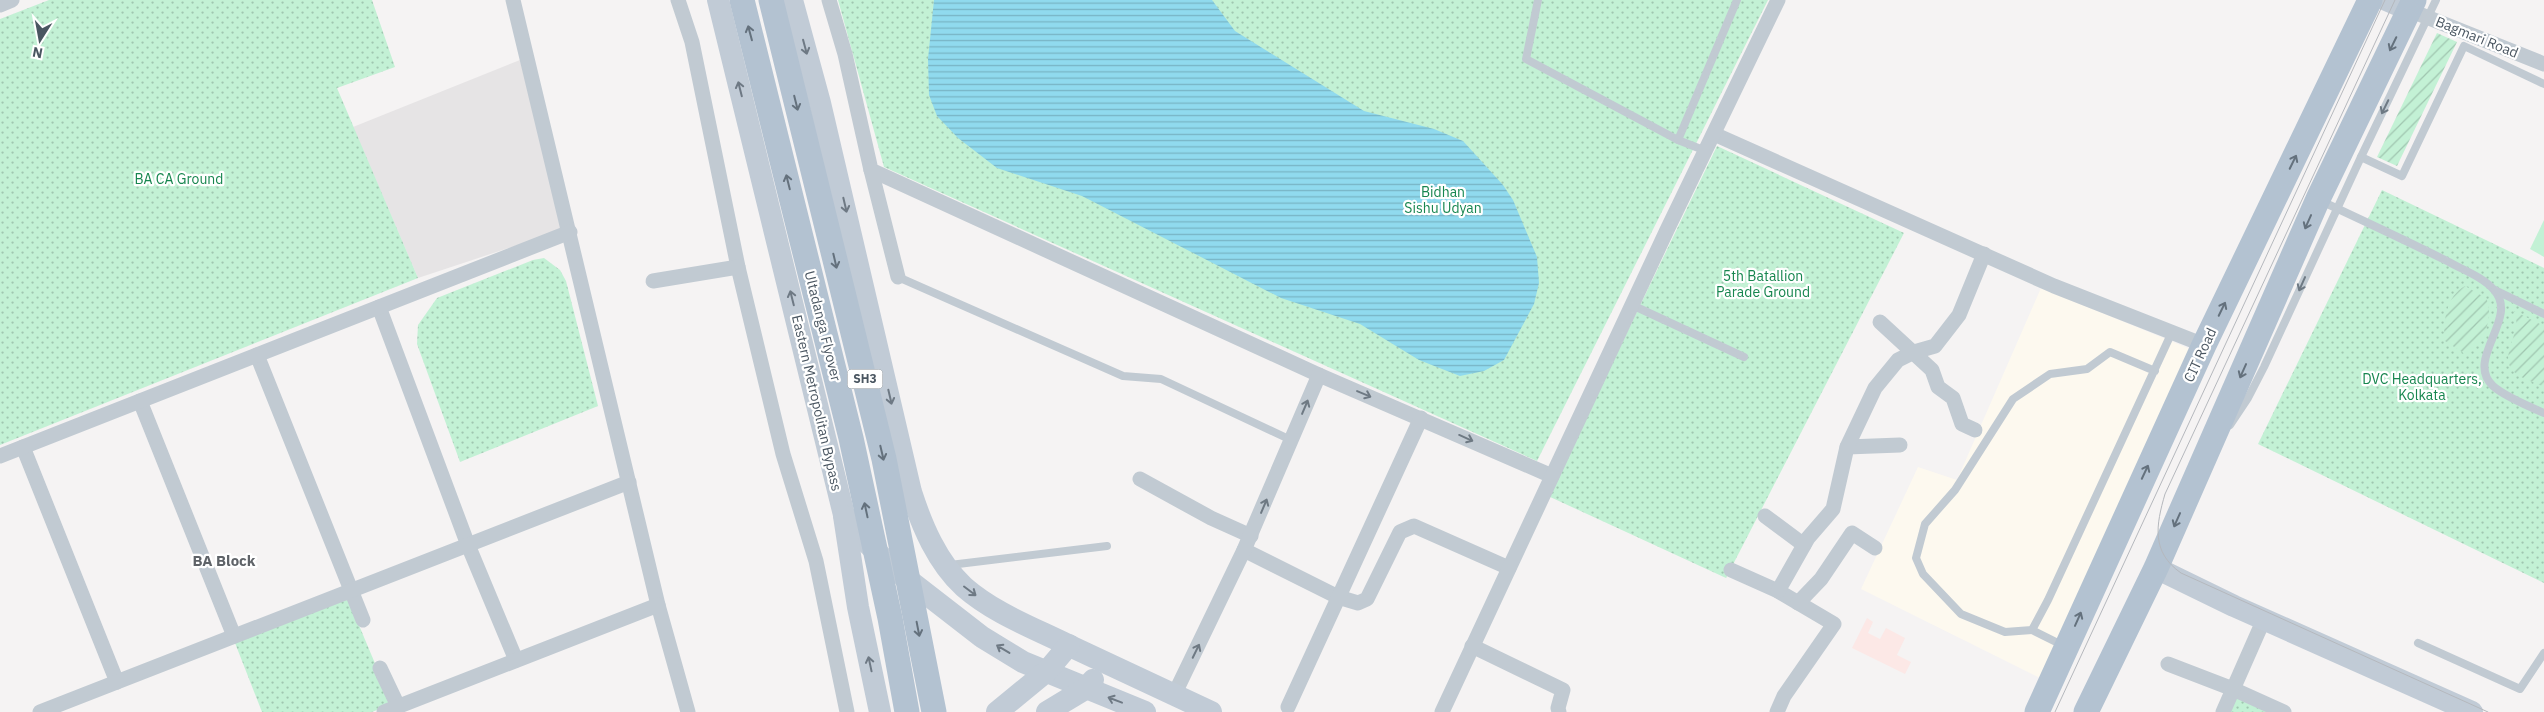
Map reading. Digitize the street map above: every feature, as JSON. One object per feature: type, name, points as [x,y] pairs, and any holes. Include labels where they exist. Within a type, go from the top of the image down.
[{"type":"main road","name":"Eastern Metropolitan Bypass","points":[[718,0],[844,515],[855,531],[893,568],[938,605],[982,637],[1023,662],[1145,712]]},
{"type":"main road","name":"Ultadanga Flyover","points":[[742,0],[851,438],[890,618],[907,712]]},
{"type":"main road","name":"Ultadanga Flyover","points":[[771,0],[884,459],[934,712]]},
{"type":"main road","points":[[792,0],[823,112],[911,492],[920,521],[946,566],[964,586],[992,607],[1037,632],[1069,645],[1211,712]]},
{"type":"main road","name":"CIT Road","points":[[2037,712],[2204,345],[2370,0]]},
{"type":"main road","points":[[2086,712],[2156,568],[2212,441],[2328,204],[2417,9],[2386,0]]},
{"type":"main road","points":[[844,515],[858,607],[880,712]]},
{"type":"main road","points":[[2156,568],[2264,619],[2472,712]]},
{"type":"main road","points":[[997,712],[1047,671],[1069,645]]},
{"type":"main road","points":[[1047,712],[1085,689],[1107,664]]},
{"type":"street","points":[[0,5],[12,0]]},
{"type":"street","points":[[513,0],[658,605],[688,712]]},
{"type":"street","points":[[678,0],[692,42],[738,267],[783,454],[816,561],[847,712]]},
{"type":"street","points":[[829,0],[845,54],[871,170],[898,277]]},
{"type":"street","points":[[1442,712],[1632,305],[1778,0]]},
{"type":"street","name":"Bagmari Road","points":[[2417,9],[2544,64]]},
{"type":"street","points":[[1714,134],[2054,286],[2204,345]]},
{"type":"street","points":[[871,170],[1319,375],[1552,476]]},
{"type":"street","points":[[0,456],[570,232]]},
{"type":"street","points":[[1778,592],[1804,545],[1833,510],[1847,447],[1875,388],[1898,360],[1914,352],[1935,346],[1959,315],[1984,254]]},
{"type":"street","points":[[653,281],[738,267]]},
{"type":"street","points":[[379,307],[468,545],[516,660]]},
{"type":"street","points":[[1880,322],[1932,370],[1938,387],[1953,398],[1962,424],[1975,430]]},
{"type":"street","points":[[257,355],[363,620]]},
{"type":"street","points":[[1174,695],[1251,536],[1319,375]]},
{"type":"street","points":[[140,401],[234,636]]},
{"type":"street","points":[[1288,707],[1421,418]]},
{"type":"street","points":[[1847,447],[1900,445]]},
{"type":"street","points":[[23,447],[117,682]]},
{"type":"street","points":[[1140,479],[1211,518],[1251,536]]},
{"type":"street","points":[[40,712],[629,482]]},
{"type":"street","points":[[1765,516],[1804,545]]},
{"type":"street","points":[[1244,550],[1338,597],[1358,603],[1367,599],[1400,532],[1414,526],[1509,568]]},
{"type":"street","points":[[1798,603],[1820,579],[1852,533],[1874,548]]},
{"type":"street","points":[[1731,570],[1778,592],[1834,624],[1784,696],[1777,712]]},
{"type":"street","points":[[384,712],[658,605]]},
{"type":"street","points":[[2223,712],[2264,619]]},
{"type":"street","points":[[1472,646],[1563,690],[1558,708],[1560,712]]},
{"type":"street","points":[[2168,664],[2233,689],[2284,712]]},
{"type":"street","points":[[380,668],[398,706]]},
{"type":"lane","points":[[1538,0],[1526,59],[1678,140],[1706,151]]},
{"type":"lane","points":[[1678,140],[1737,0]]},
{"type":"lane","points":[[2436,0],[2417,9],[2360,157],[2328,204],[2460,268],[2495,290],[2544,314]]},
{"type":"lane","points":[[2360,157],[2402,176],[2464,46],[2544,84]]},
{"type":"lane","points":[[898,277],[1123,376],[1162,379],[1291,440]]},
{"type":"lane","points":[[2495,290],[2501,301],[2502,311],[2488,351],[2486,375],[2494,386],[2544,413]]},
{"type":"lane","points":[[1632,305],[1744,357]]},
{"type":"lane","points":[[2032,630],[2155,372],[2172,332]]},
{"type":"lane","points":[[2066,647],[2032,630],[2005,632],[1961,614],[1923,574],[1916,558],[1925,524],[1955,490],[2013,399],[2042,379],[2050,374],[2087,369],[2110,352],[2155,372]]},
{"type":"lane","points":[[946,566],[1107,546]]},
{"type":"lane","points":[[2418,643],[2520,689],[2544,653]]},
{"type":"shaded area","points":[[520,60],[563,230],[418,278],[353,127]]},
{"type":"shaded area","points":[[2041,288],[2190,349],[2044,680],[1861,589],[1918,467],[1957,480]]},
{"type":"shaded area","points":[[1867,618],[1873,622],[1868,633],[1880,639],[1886,628],[1905,638],[1897,655],[1911,662],[1905,674],[1852,648]]},
{"type":"green space","name":"BA CA Ground","points":[[49,0],[372,0],[395,67],[337,88],[418,278],[0,445],[0,19]]},
{"type":"green space","name":"Bidhan Sishu Udyan","points":[[838,0],[1768,0],[1537,461],[884,167]]},
{"type":"green space","points":[[2437,33],[2457,42],[2397,166],[2377,157]]},
{"type":"green space","name":"5th Batallion Parade Ground","points":[[1717,146],[1904,233],[1726,578],[1548,496]]},
{"type":"green space","name":"DVC Headquarters, Kolkata","points":[[2382,190],[2544,268],[2544,583],[2258,444]]},
{"type":"green space","points":[[2544,220],[2544,257],[2530,249]]},
{"type":"green space","points":[[544,258],[560,270],[566,281],[598,406],[460,462],[417,344],[418,325],[437,298],[533,260]]},
{"type":"green space","points":[[2465,286],[2486,298],[2489,313],[2486,330],[2482,338],[2465,354],[2445,341],[2444,326],[2450,303],[2459,290]]},
{"type":"green space","points":[[2514,311],[2544,326],[2544,387],[2520,376],[2509,365],[2509,350],[2516,327]]},
{"type":"green space","points":[[348,599],[392,704],[372,712],[262,712],[235,643]]},
{"type":"green space","points":[[2234,697],[2267,712],[2228,712]]},
{"type":"water","points":[[934,0],[1212,0],[1235,31],[1364,111],[1434,129],[1463,141],[1503,185],[1513,200],[1537,257],[1539,283],[1534,304],[1504,360],[1484,371],[1460,376],[1419,360],[1360,324],[1281,298],[1082,196],[997,168],[958,138],[937,116],[929,95],[928,59]]},
{"type":"tram line","points":[[2055,712],[2385,0]]},
{"type":"tram line","points":[[2395,0],[2165,494],[2159,516],[2158,537],[2160,547],[2165,556],[2171,565],[2181,573],[2488,712]]},
{"type":"district","name":"BA Block","points":[[224,561]]}]
